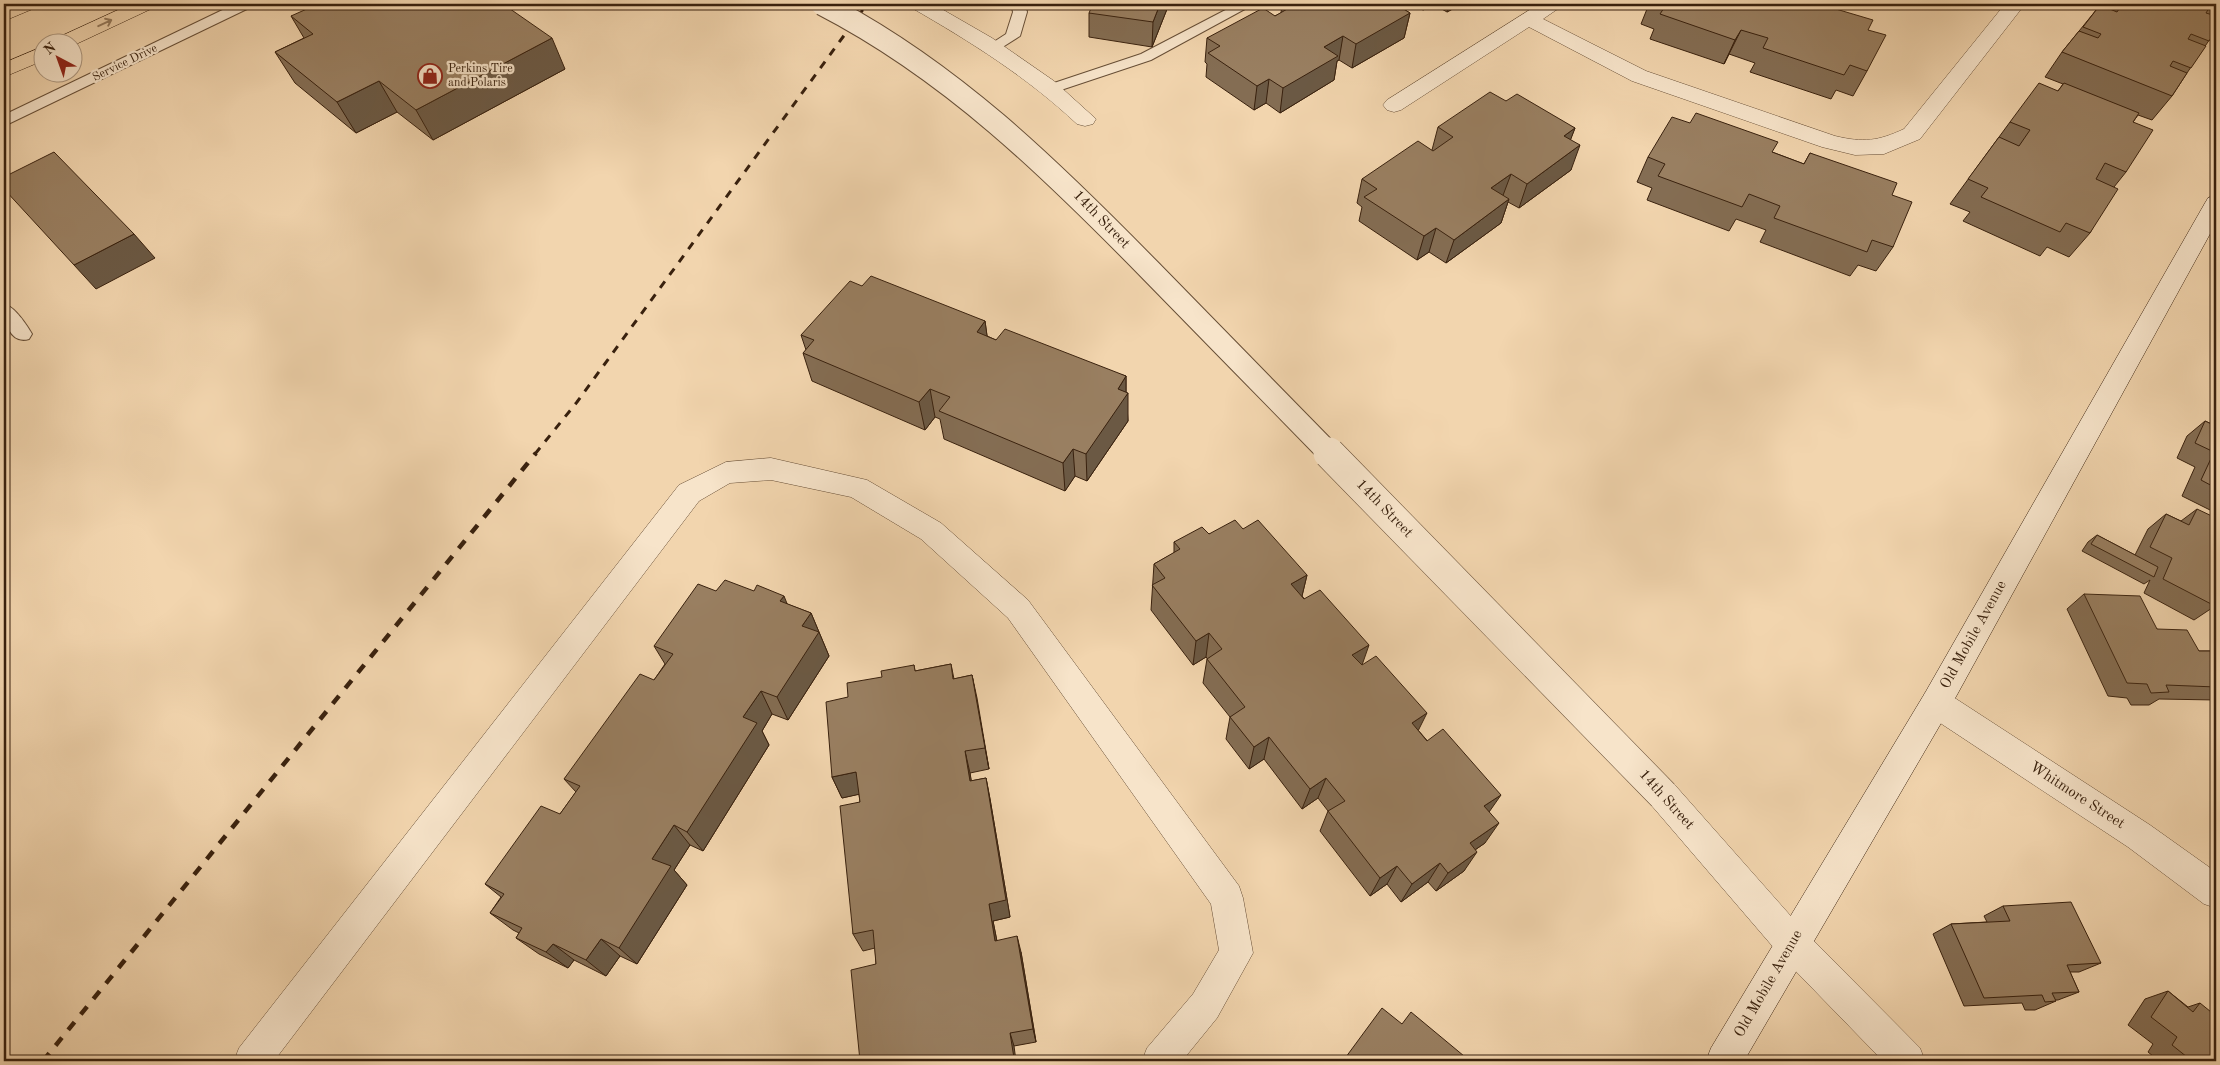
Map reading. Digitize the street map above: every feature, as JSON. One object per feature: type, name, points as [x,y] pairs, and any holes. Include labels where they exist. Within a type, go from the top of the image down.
[{"type":"main road","points":[[4,15],[28,4]]},
{"type":"main road","points":[[82,34],[146,4]]},
{"type":"main road","points":[[4,71],[32,58]]},
{"type":"street","name":"14th Street","points":[[822,4],[929,67],[1004,125],[1067,185],[1663,795],[1792,944],[1907,1061]]},
{"type":"street","points":[[919,4],[993,47],[1052,88],[1085,119]]},
{"type":"street","points":[[1394,105],[1552,4]]},
{"type":"street","points":[[1528,19],[1648,79],[1830,142],[1855,148],[1884,147],[1912,134],[2015,4]]},
{"type":"street","name":"Old Mobile Avenue","points":[[1724,1061],[1936,703],[2216,203]]},
{"type":"street","points":[[252,1061],[689,493],[726,472],[770,469],[858,488],[931,531],[1018,609],[1227,898],[1236,953],[1205,1006],[1160,1061]]},
{"type":"street","name":"Whitmore Street","points":[[1936,703],[2139,836],[2216,892]]},
{"type":"lane","name":"Service Drive","points":[[4,122],[246,4]]},
{"type":"lane","points":[[993,47],[1013,36],[1020,12],[1018,4]]},
{"type":"lane","points":[[1052,88],[1146,57],[1247,4]]},
{"type":"lane","points":[[4,310],[23,334]]},
{"type":"building","name":"Perkins Tire and Polaris","points":[[318,4],[503,4],[552,38],[416,110],[379,81],[337,102],[275,52],[313,34],[291,16]]},
{"type":"building","points":[[1093,4],[1160,4],[1153,22],[1089,13]]},
{"type":"building","points":[[1296,4],[1399,4],[1397,5],[1410,13],[1356,44],[1343,36],[1324,47],[1338,56],[1283,88],[1269,79],[1257,86],[1208,53],[1220,46],[1207,38],[1263,8],[1275,16]]},
{"type":"building","points":[[1663,4],[1819,4],[1873,20],[1868,30],[1886,35],[1867,71],[1850,65],[1844,75],[1763,48],[1768,38],[1741,30],[1735,40],[1660,14],[1666,5]]},
{"type":"building","points":[[2115,4],[2216,4],[2216,11],[2209,8],[2206,13],[2216,16],[2216,30],[2209,41],[2191,34],[2188,39],[2206,46],[2191,68],[2173,61],[2170,66],[2187,73],[2172,96],[2062,52],[2079,31],[2098,38],[2101,34],[2083,27],[2100,5],[2117,12],[2121,6]]},
{"type":"building","points":[[2039,83],[2058,91],[2064,83],[2139,113],[2133,122],[2153,130],[2126,172],[2105,163],[2096,179],[2118,189],[2090,233],[2066,223],[2060,232],[1981,197],[1988,188],[1968,179],[1999,137],[2019,146],[2030,130],[2010,122]]},
{"type":"building","points":[[1490,92],[1506,101],[1517,94],[1575,128],[1564,136],[1580,145],[1527,184],[1511,174],[1491,188],[1509,199],[1454,240],[1436,228],[1424,236],[1364,197],[1377,189],[1362,179],[1418,141],[1433,151],[1453,137],[1438,127]]},
{"type":"building","points":[[1696,113],[1778,142],[1772,152],[1804,164],[1810,153],[1897,183],[1892,195],[1912,202],[1893,247],[1872,240],[1867,252],[1774,218],[1780,206],[1749,194],[1742,207],[1658,176],[1665,164],[1648,157],[1672,117],[1690,123]]},
{"type":"building","points":[[54,152],[134,234],[74,265],[4,189],[4,177]]},
{"type":"building","points":[[871,276],[985,321],[977,332],[996,340],[1005,329],[1126,376],[1118,389],[1128,393],[1086,454],[1073,449],[1063,463],[939,411],[950,397],[930,389],[919,402],[803,353],[814,340],[801,335],[850,281],[862,286]]},
{"type":"building","points":[[2205,421],[2216,426],[2216,488],[2201,480],[2214,452],[2195,443]]},
{"type":"building","points":[[2197,509],[2216,518],[2215,606],[2163,579],[2172,558],[2150,547],[2166,514],[2189,525]]},
{"type":"building","points":[[1235,520],[1243,529],[1258,520],[1307,575],[1291,584],[1304,599],[1320,590],[1369,645],[1352,655],[1362,665],[1376,656],[1427,713],[1412,723],[1427,741],[1443,729],[1501,795],[1484,806],[1499,823],[1470,843],[1477,852],[1448,873],[1440,863],[1412,884],[1397,866],[1380,878],[1328,811],[1345,801],[1326,778],[1310,789],[1269,737],[1254,747],[1230,717],[1245,707],[1207,659],[1222,649],[1209,633],[1196,641],[1152,585],[1165,578],[1154,564],[1180,549],[1174,542],[1202,527],[1209,534]]},
{"type":"building","points":[[2097,535],[2158,567],[2154,577],[2091,544]]},
{"type":"building","points":[[725,580],[754,591],[757,585],[784,596],[780,601],[811,613],[802,626],[819,632],[777,697],[761,691],[743,717],[757,723],[687,832],[674,825],[652,859],[671,866],[619,948],[601,939],[586,960],[553,944],[546,952],[516,938],[522,928],[490,913],[504,894],[485,884],[541,806],[560,814],[580,786],[564,779],[640,674],[654,680],[673,654],[654,646],[698,584],[716,591]]},
{"type":"building","points":[[2084,594],[2140,596],[2157,629],[2187,630],[2199,651],[2216,651],[2216,687],[2166,685],[2169,692],[2151,693],[2147,684],[2127,683]]},
{"type":"building","points":[[951,664],[953,679],[972,675],[985,748],[965,751],[970,781],[986,778],[1006,900],[989,904],[995,941],[1017,936],[1033,1029],[1010,1033],[1014,1058],[1001,1061],[860,1061],[851,970],[876,964],[873,930],[853,934],[840,806],[860,802],[856,772],[832,777],[826,702],[848,697],[847,683],[882,677],[881,671],[914,665],[915,671]]},
{"type":"building","points":[[2071,902],[2101,963],[2067,965],[2079,992],[2052,993],[2056,1001],[2045,1002],[2042,995],[1984,998],[1951,924],[2010,921],[2003,906]]},
{"type":"building","points":[[2168,991],[2193,1012],[2200,1003],[2216,1016],[2216,1061],[2192,1061],[2172,1045],[2177,1037],[2151,1017]]},
{"type":"building","points":[[1382,1008],[1402,1024],[1411,1012],[1470,1061],[1343,1061]]},
{"type":"railway","points":[[535,454],[577,402],[867,4]]},
{"type":"railway","points":[[43,1061],[536,453]]},
{"type":"place","name":"Perkins Tire and Polaris","points":[[430,76]]}]
